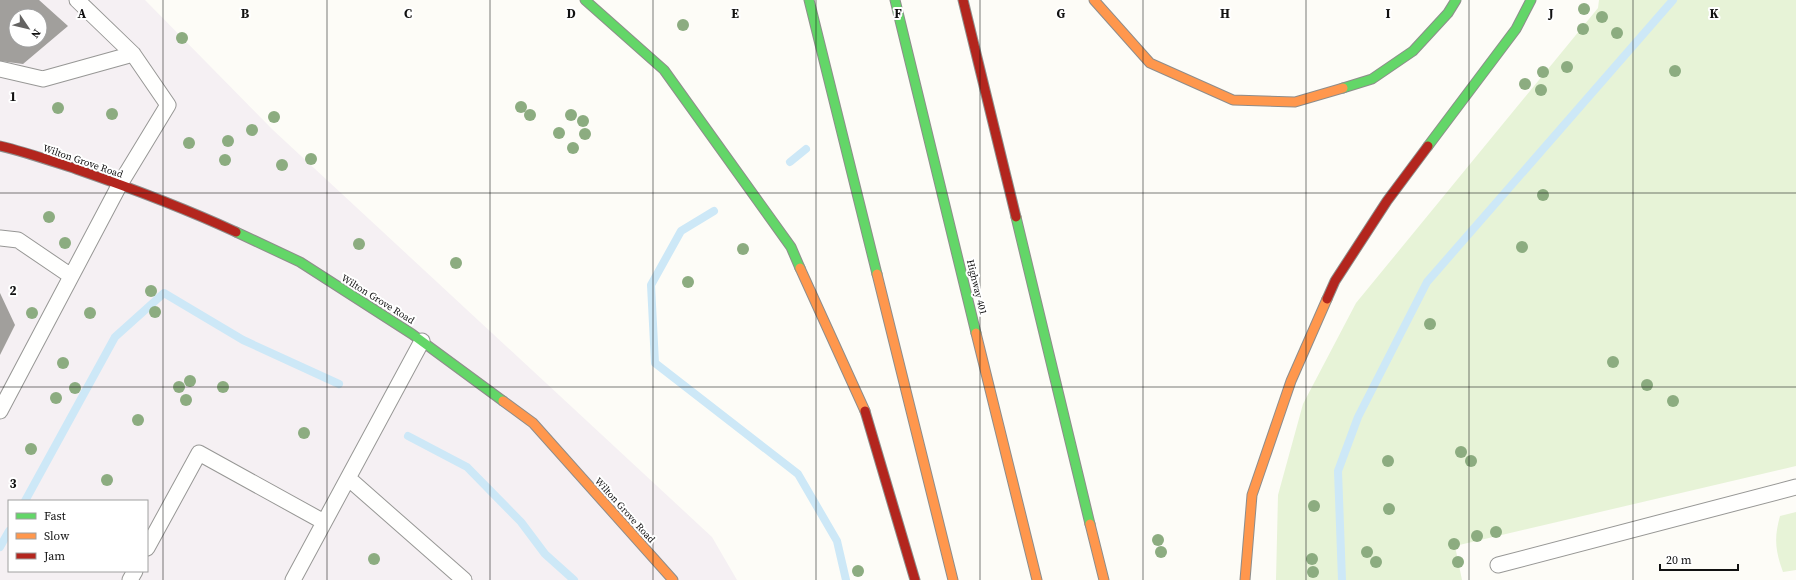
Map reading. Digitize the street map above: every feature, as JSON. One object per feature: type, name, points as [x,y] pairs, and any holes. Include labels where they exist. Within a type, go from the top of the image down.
[{"type":"main road","points":[[585,0],[664,70],[791,247],[866,414],[915,580]]},
{"type":"main road","points":[[809,0],[953,580]]},
{"type":"main road","name":"Highway 401","points":[[895,0],[1037,580]]},
{"type":"main road","points":[[963,0],[1104,580]]},
{"type":"main road","points":[[1094,0],[1150,63],[1233,100],[1295,102],[1372,80],[1413,52],[1448,13],[1456,0]]},
{"type":"main road","points":[[1245,580],[1252,495],[1291,381],[1335,281],[1387,201],[1516,29],[1531,0]]},
{"type":"main road","name":"Wilton Grove Road","points":[[0,146],[21,151],[120,184],[205,218],[300,262],[422,341],[533,423],[673,580]]},
{"type":"lane","points":[[0,411],[120,184],[168,105],[133,54],[78,0]]},
{"type":"lane","points":[[0,69],[43,79],[133,54]]},
{"type":"lane","points":[[0,238],[18,240],[71,276]]},
{"type":"lane","points":[[293,580],[422,341]]},
{"type":"lane","points":[[148,546],[199,453],[324,522]]},
{"type":"lane","points":[[348,478],[464,580]]},
{"type":"lane","points":[[1498,565],[1796,488]]},
{"type":"shaded area","points":[[0,0],[145,0],[273,130],[712,537],[737,580],[0,580]]},
{"type":"green space","points":[[1599,0],[1796,0],[1796,466],[1455,546],[1462,580],[1276,580],[1278,495],[1303,404],[1356,303],[1598,8]]},
{"type":"green space","points":[[1796,512],[1796,570],[1783,572],[1778,557],[1776,544],[1778,524],[1780,516]]},
{"type":"building","points":[[0,0],[39,0],[48,8],[8,8],[8,48],[42,48],[23,64],[0,61]]},
{"type":"building","points":[[48,8],[68,26],[48,43]]},
{"type":"building","points":[[0,293],[15,325],[0,355]]},
{"type":"waterway","points":[[1342,580],[1338,471],[1358,417],[1427,282],[1673,0]]},
{"type":"waterway","points":[[790,162],[806,149]]},
{"type":"waterway","points":[[714,211],[681,231],[651,285],[655,363],[798,474],[837,541],[846,580]]},
{"type":"waterway","points":[[26,500],[115,337],[164,293],[243,340],[339,384]]},
{"type":"waterway","points":[[408,436],[467,467],[521,522],[545,554],[574,580]]},
{"type":"waterway","points":[[0,547],[8,533]]},
{"type":"traffic: fast","points":[[585,0],[664,70],[791,247],[800,268]]},
{"type":"traffic: fast","points":[[809,0],[877,274]]},
{"type":"traffic: fast","points":[[895,0],[976,333]]},
{"type":"traffic: fast","points":[[1343,88],[1372,79],[1413,51],[1448,13],[1456,0]]},
{"type":"traffic: fast","points":[[1428,146],[1516,29],[1531,0]]},
{"type":"traffic: fast","points":[[1016,217],[1090,524]]},
{"type":"traffic: fast","points":[[236,232],[300,262],[412,334],[503,401]]},
{"type":"traffic: slow","points":[[1094,0],[1150,63],[1233,100],[1295,102],[1343,88]]},
{"type":"traffic: slow","points":[[800,268],[865,411]]},
{"type":"traffic: slow","points":[[877,274],[953,580]]},
{"type":"traffic: slow","points":[[1245,580],[1252,495],[1291,381],[1327,299]]},
{"type":"traffic: slow","points":[[976,333],[1037,580]]},
{"type":"traffic: slow","points":[[503,401],[533,423],[673,580]]},
{"type":"traffic: slow","points":[[1090,524],[1104,580]]},
{"type":"traffic: jam","points":[[963,0],[1016,217]]},
{"type":"traffic: jam","points":[[0,146],[117,183],[236,232]]},
{"type":"traffic: jam","points":[[1327,299],[1335,281],[1387,201],[1428,146]]},
{"type":"traffic: jam","points":[[865,411],[915,580]]}]
